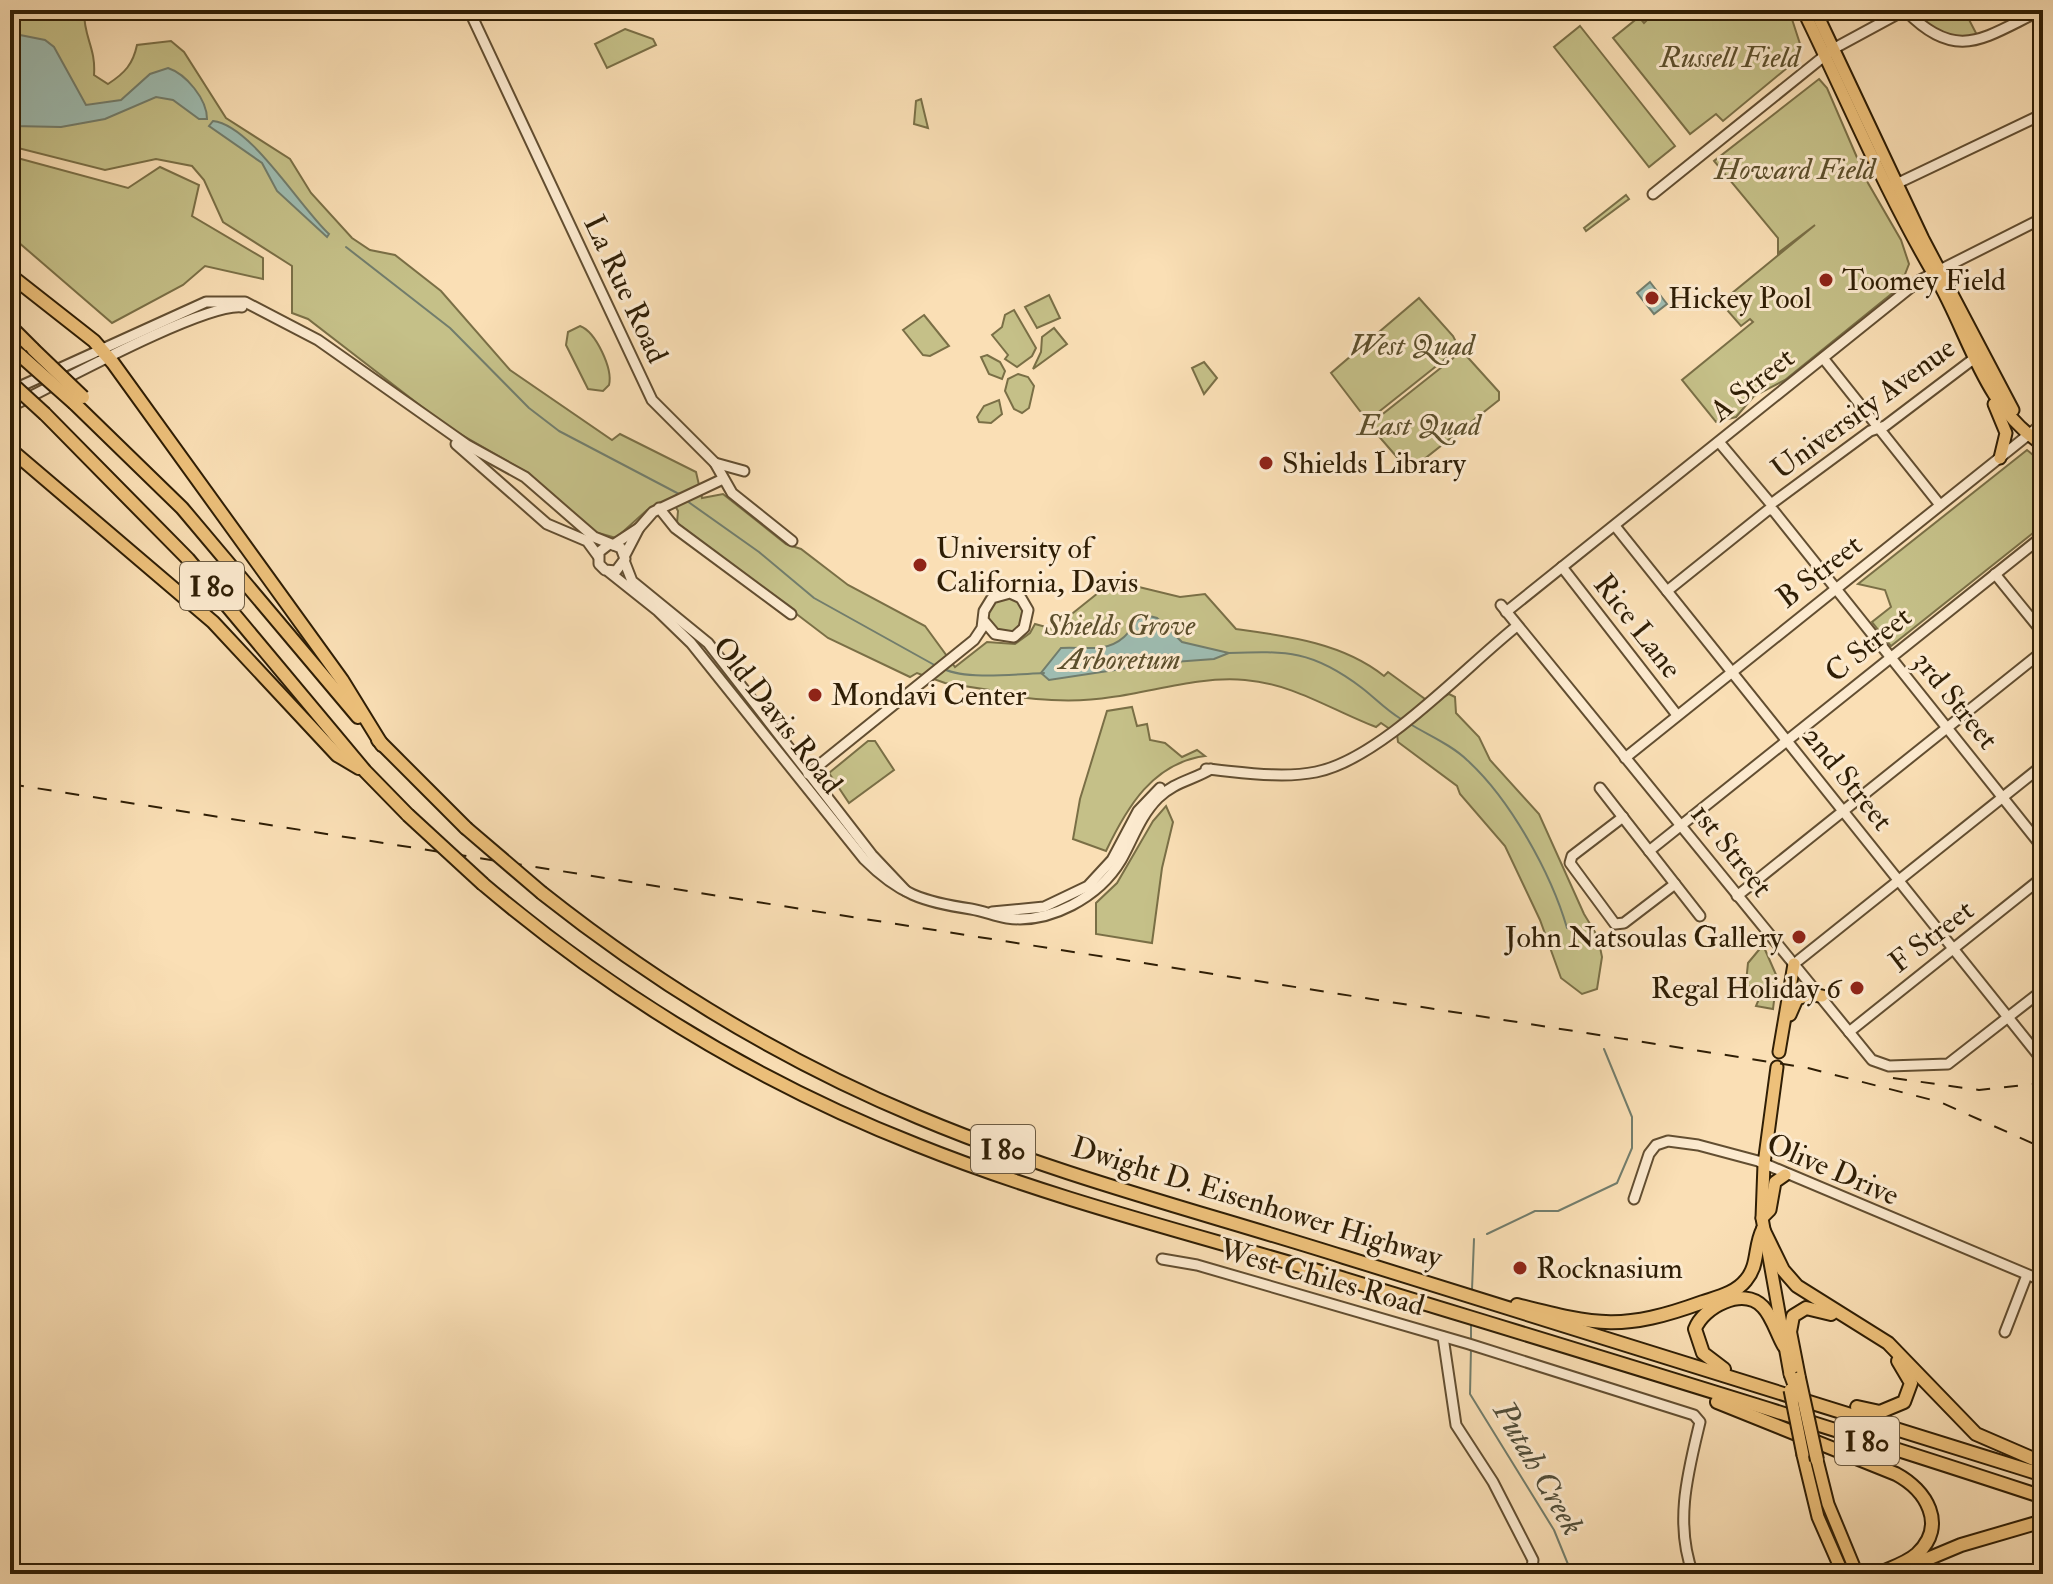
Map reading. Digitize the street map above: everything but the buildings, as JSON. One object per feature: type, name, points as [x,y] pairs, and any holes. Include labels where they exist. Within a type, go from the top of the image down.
[{"type":"highway","points":[[10,278],[44,301],[109,359],[342,680],[382,745]]},
{"type":"highway","points":[[10,326],[79,400]]},
{"type":"highway","name":"Dwight D. Eisenhower Highway","points":[[10,347],[79,400],[216,546],[382,745],[466,828],[608,946],[711,1013],[787,1056],[881,1101],[1017,1154],[2043,1475]]},
{"type":"highway","name":"Dwight D. Eisenhower Highway","points":[[10,382],[134,500],[188,559],[365,771],[408,815],[483,884],[588,967],[690,1034],[797,1092],[876,1128],[1022,1183],[1488,1323],[2043,1497]]},
{"type":"highway","points":[[10,391],[45,414]]},
{"type":"highway","points":[[10,449],[213,622],[337,755],[365,771]]},
{"type":"highway","points":[[1489,1302],[1512,1303],[1578,1321],[1616,1324],[1655,1319],[1742,1285],[1753,1271],[1755,1244],[1763,1223]]},
{"type":"highway","points":[[1763,1223],[1783,1270],[1797,1286],[1888,1343],[1976,1434],[2043,1463]]},
{"type":"highway","points":[[1733,1376],[1708,1358],[1697,1342],[1695,1329],[1705,1312],[1740,1299],[1755,1301],[1767,1313],[1784,1346]]},
{"type":"highway","points":[[1817,1460],[1794,1376],[1790,1326],[1796,1312],[1811,1308],[1860,1331],[1899,1361],[1909,1376],[1908,1396],[1891,1410],[1822,1404]]},
{"type":"highway","points":[[1690,1386],[1718,1402],[1896,1474],[1919,1488],[1932,1513],[1929,1535],[1915,1556],[1878,1574]]},
{"type":"highway","points":[[1893,1574],[1961,1545],[2043,1521]]},
{"type":"main road","points":[[1803,10],[1830,52]]},
{"type":"main road","points":[[1815,10],[1830,52],[1892,186],[1978,355],[2006,400],[2037,431],[2043,445]]},
{"type":"main road","points":[[1978,355],[2006,433],[2000,458]]},
{"type":"main road","points":[[1992,395],[2037,431]]},
{"type":"main road","points":[[1779,1052],[1794,964]]},
{"type":"main road","points":[[1782,1037],[1797,999],[1809,995],[1822,996]]},
{"type":"main road","points":[[1777,1067],[1764,1164],[1763,1223],[1784,1346],[1794,1376],[1787,1378],[1803,1455],[1818,1517],[1843,1574]]},
{"type":"main road","points":[[1763,1223],[1770,1210],[1775,1182],[1785,1175]]},
{"type":"main road","points":[[1817,1460],[1832,1516],[1857,1574]]},
{"type":"street","name":"La Rue Road","points":[[469,10],[652,400],[715,463],[732,493],[792,541]]},
{"type":"street","points":[[1653,194],[1830,52],[1905,10],[1922,27],[1962,44],[1974,42],[2042,10]]},
{"type":"street","points":[[1892,186],[2043,114]]},
{"type":"street","name":"A Street","points":[[1503,609],[1615,526],[1936,270],[2043,218]]},
{"type":"street","points":[[10,391],[206,302],[226,299],[265,310],[356,365],[467,445],[517,471],[625,559]]},
{"type":"street","points":[[10,407],[211,311],[234,306],[265,310]]},
{"type":"street","name":"University Avenue","points":[[1667,591],[1771,507],[1978,355]]},
{"type":"street","points":[[1823,358],[1940,505]]},
{"type":"street","points":[[427,418],[538,511]]},
{"type":"street","name":"B Street","points":[[1625,758],[2037,431]]},
{"type":"street","name":"3rd Street","points":[[1719,442],[2043,848]]},
{"type":"street","points":[[715,463],[744,471]]},
{"type":"street","points":[[509,482],[517,471]]},
{"type":"street","points":[[491,473],[509,482],[554,527],[587,541],[598,556],[601,567],[609,572],[620,569],[639,528]]},
{"type":"street","points":[[598,556],[639,528],[662,506],[723,479]]},
{"type":"street","points":[[538,511],[546,496]]},
{"type":"street","points":[[662,506],[675,528],[791,614]]},
{"type":"street","name":"2nd Street","points":[[1615,526],[2043,1061]]},
{"type":"street","name":"C Street","points":[[1649,851],[2043,536]]},
{"type":"street","name":"Old Davis Road","points":[[625,559],[632,581],[708,643],[872,855],[906,891]]},
{"type":"street","name":"Rice Lane","points":[[1562,567],[1677,715]]},
{"type":"street","name":"Old Davis Road","points":[[609,572],[679,630],[800,782],[886,881],[940,904],[991,912],[1044,907],[1079,893],[1112,860],[1138,811],[1152,795],[1180,777],[1211,769],[1292,775],[1320,771],[1359,754],[1517,626]]},
{"type":"street","points":[[1995,574],[2043,633]]},
{"type":"street","points":[[800,782],[974,640],[984,621],[985,606],[997,595],[1010,593],[1025,603],[1028,620],[1020,633],[1008,638],[995,634],[984,621]]},
{"type":"street","name":"1st Street","points":[[1503,609],[1872,1060],[1881,1065],[1918,1067],[1954,1061],[2009,1018]]},
{"type":"street","points":[[974,640],[995,634]]},
{"type":"street","points":[[1737,896],[2043,651]]},
{"type":"street","points":[[1794,964],[2043,765]]},
{"type":"street","points":[[1600,788],[1700,916]]},
{"type":"street","points":[[1623,817],[1572,856],[1570,863],[1607,915],[1615,924],[1624,923],[1675,884]]},
{"type":"street","name":"F Street","points":[[1849,1032],[2043,877]]},
{"type":"street","points":[[2009,1018],[2039,993]]},
{"type":"street","name":"Olive Drive","points":[[1634,1199],[1649,1154],[1663,1142],[1698,1145],[1764,1164],[2043,1281]]},
{"type":"street","name":"West Chiles Road","points":[[1162,1259],[1197,1265],[1487,1349],[1699,1418],[1683,1500],[1684,1538],[1693,1574]]},
{"type":"street","points":[[2005,1332],[2027,1275]]},
{"type":"street","points":[[1443,1337],[1456,1425],[1493,1482],[1533,1560],[1525,1574]]},
{"type":"green space","name":"Shields Grove Arboretum","points":[[10,10],[84,12],[94,75],[108,84],[127,68],[137,45],[171,41],[184,52],[226,118],[290,159],[311,193],[352,238],[370,250],[395,255],[441,291],[510,370],[612,440],[620,434],[696,472],[702,498],[723,494],[786,544],[801,549],[848,585],[925,626],[955,667],[987,642],[1015,644],[1030,633],[1035,624],[1053,629],[1103,589],[1139,587],[1180,597],[1205,594],[1236,629],[1333,648],[1384,676],[1388,672],[1432,704],[1449,694],[1455,697],[1456,713],[1479,737],[1490,760],[1539,814],[1584,914],[1598,937],[1602,957],[1597,989],[1582,994],[1561,978],[1540,920],[1505,846],[1460,794],[1457,786],[1398,742],[1397,734],[1381,723],[1376,727],[1296,692],[1245,680],[1211,680],[1112,697],[1066,700],[990,694],[989,690],[945,683],[917,673],[910,677],[828,638],[677,523],[678,511],[671,498],[647,510],[616,538],[595,532],[526,472],[448,427],[308,319],[292,313],[292,266],[223,222],[204,180],[192,166],[156,159],[105,170],[10,146]]},
{"type":"green space","name":"Russell Field","points":[[1649,10],[1789,10],[1802,50],[1793,63],[1723,121],[1716,114],[1690,134],[1613,38],[1639,17],[1644,23],[1652,15]]},
{"type":"green space","points":[[1911,10],[1964,10],[1977,35],[1958,36],[1941,32]]},
{"type":"green space","points":[[1580,26],[1675,146],[1649,167],[1554,47]]},
{"type":"green space","points":[[625,29],[653,39],[656,45],[607,68],[595,44]]},
{"type":"green space","name":"Howard Field","points":[[1819,79],[1827,88],[1868,183],[1901,240],[1909,264],[1900,287],[1785,380],[1754,396],[1736,417],[1716,422],[1682,380],[1753,322],[1750,319],[1741,326],[1727,310],[1737,302],[1731,294],[1815,225],[1778,253],[1778,238],[1714,161]]},
{"type":"green space","points":[[921,99],[928,128],[914,124],[916,101]]},
{"type":"green space","points":[[10,156],[128,188],[160,167],[199,185],[192,216],[263,258],[263,279],[205,266],[183,285],[112,323],[10,235]]},
{"type":"green space","points":[[1626,195],[1629,199],[1586,231],[1584,228]]},
{"type":"green space","points":[[1049,295],[1060,318],[1037,328],[1025,307]]},
{"type":"green space","name":"West Quad","points":[[1419,298],[1453,336],[1459,348],[1371,418],[1360,411],[1331,373]]},
{"type":"green space","points":[[1014,310],[1036,348],[1032,356],[1017,367],[1005,359],[1008,355],[992,335],[1002,327],[1005,315]]},
{"type":"green space","points":[[924,315],[949,346],[930,356],[923,355],[903,330]]},
{"type":"green space","points":[[580,326],[592,336],[606,361],[610,378],[609,385],[603,391],[588,389],[566,345],[568,332]]},
{"type":"green space","points":[[1054,328],[1067,344],[1033,369],[1041,352],[1042,337]]},
{"type":"green space","name":"East Quad","points":[[1462,351],[1499,392],[1499,400],[1409,471],[1376,433],[1374,421]]},
{"type":"green space","points":[[987,355],[1000,362],[1005,371],[1002,379],[989,374],[981,357]]},
{"type":"green space","points":[[1204,362],[1217,378],[1204,394],[1192,368]]},
{"type":"green space","points":[[1018,374],[1028,377],[1034,386],[1029,408],[1022,413],[1014,409],[1005,391],[1008,379]]},
{"type":"green space","points":[[999,400],[1002,414],[991,423],[979,422],[977,417],[984,406]]},
{"type":"green space","points":[[2027,450],[2043,463],[2043,525],[1891,646],[1872,622],[1891,607],[1885,590],[1858,584]]},
{"type":"green space","points":[[1006,597],[1019,602],[1024,615],[1019,628],[1006,633],[993,628],[988,615],[993,602]]},
{"type":"green space","points":[[1132,707],[1137,726],[1147,724],[1150,740],[1165,743],[1182,757],[1197,750],[1205,756],[1187,760],[1156,778],[1133,803],[1106,851],[1073,839],[1080,799],[1107,711]]},
{"type":"green space","points":[[868,741],[875,741],[894,770],[849,803],[829,773]]},
{"type":"green space","points":[[1166,806],[1173,822],[1162,868],[1152,943],[1096,934],[1096,903],[1117,883],[1153,821]]},
{"type":"green space","points":[[1763,945],[1777,977],[1773,1009],[1756,1006],[1759,999],[1746,983],[1748,963]]},
{"type":"water","points":[[10,33],[45,40],[54,47],[86,105],[121,100],[150,74],[168,68],[194,88],[203,103],[207,119],[199,119],[173,100],[156,97],[105,119],[61,127],[13,126],[10,123]]},
{"type":"water","points":[[213,121],[243,136],[258,151],[329,234],[327,237],[277,191],[262,163],[209,126]]},
{"type":"water","name":"Hickey Pool","points":[[1650,282],[1667,304],[1654,314],[1637,293]]},
{"type":"water","points":[[1146,615],[1157,618],[1182,642],[1229,653],[1214,659],[1174,662],[1169,656],[1161,655],[1154,664],[1049,680],[1041,673],[1061,648],[1109,646],[1124,637]]},
{"type":"waterway","points":[[346,247],[450,328],[529,408],[559,431],[679,494]]},
{"type":"waterway","points":[[687,501],[759,552],[814,598],[938,667]]},
{"type":"waterway","points":[[1228,653],[1283,653],[1313,660],[1362,688],[1401,719]]},
{"type":"waterway","points":[[944,669],[978,675],[1044,673]]},
{"type":"waterway","points":[[1410,724],[1461,755],[1499,795],[1540,861],[1567,928]]},
{"type":"waterway","name":"Putah Creek","points":[[1487,1234],[1535,1211],[1558,1211],[1617,1183],[1632,1148],[1632,1117],[1604,1049]]},
{"type":"waterway","name":"Putah Creek","points":[[1472,1290],[1474,1239]]},
{"type":"waterway","name":"Putah Creek","points":[[1471,1324],[1471,1342]]},
{"type":"waterway","name":"Putah Creek","points":[[1471,1348],[1470,1394],[1554,1530],[1572,1574]]},
{"type":"railway","points":[[10,784],[1808,1068],[1940,1102],[2043,1148]]},
{"type":"railway","points":[[1893,1078],[1979,1090],[2043,1083]]},
{"type":"place","name":"Toomey Field","points":[[1826,280]]},
{"type":"place","name":"Hickey Pool","points":[[1652,298]]},
{"type":"place","name":"Shields Library","points":[[1266,463]]},
{"type":"place","name":"University of California, Davis","points":[[920,565]]},
{"type":"place","name":"Mondavi Center","points":[[815,695]]},
{"type":"place","name":"John Natsoulas Gallery","points":[[1799,937]]},
{"type":"place","name":"Regal Holiday 6","points":[[1857,988]]},
{"type":"place","name":"Rocknasium","points":[[1520,1268]]}]
